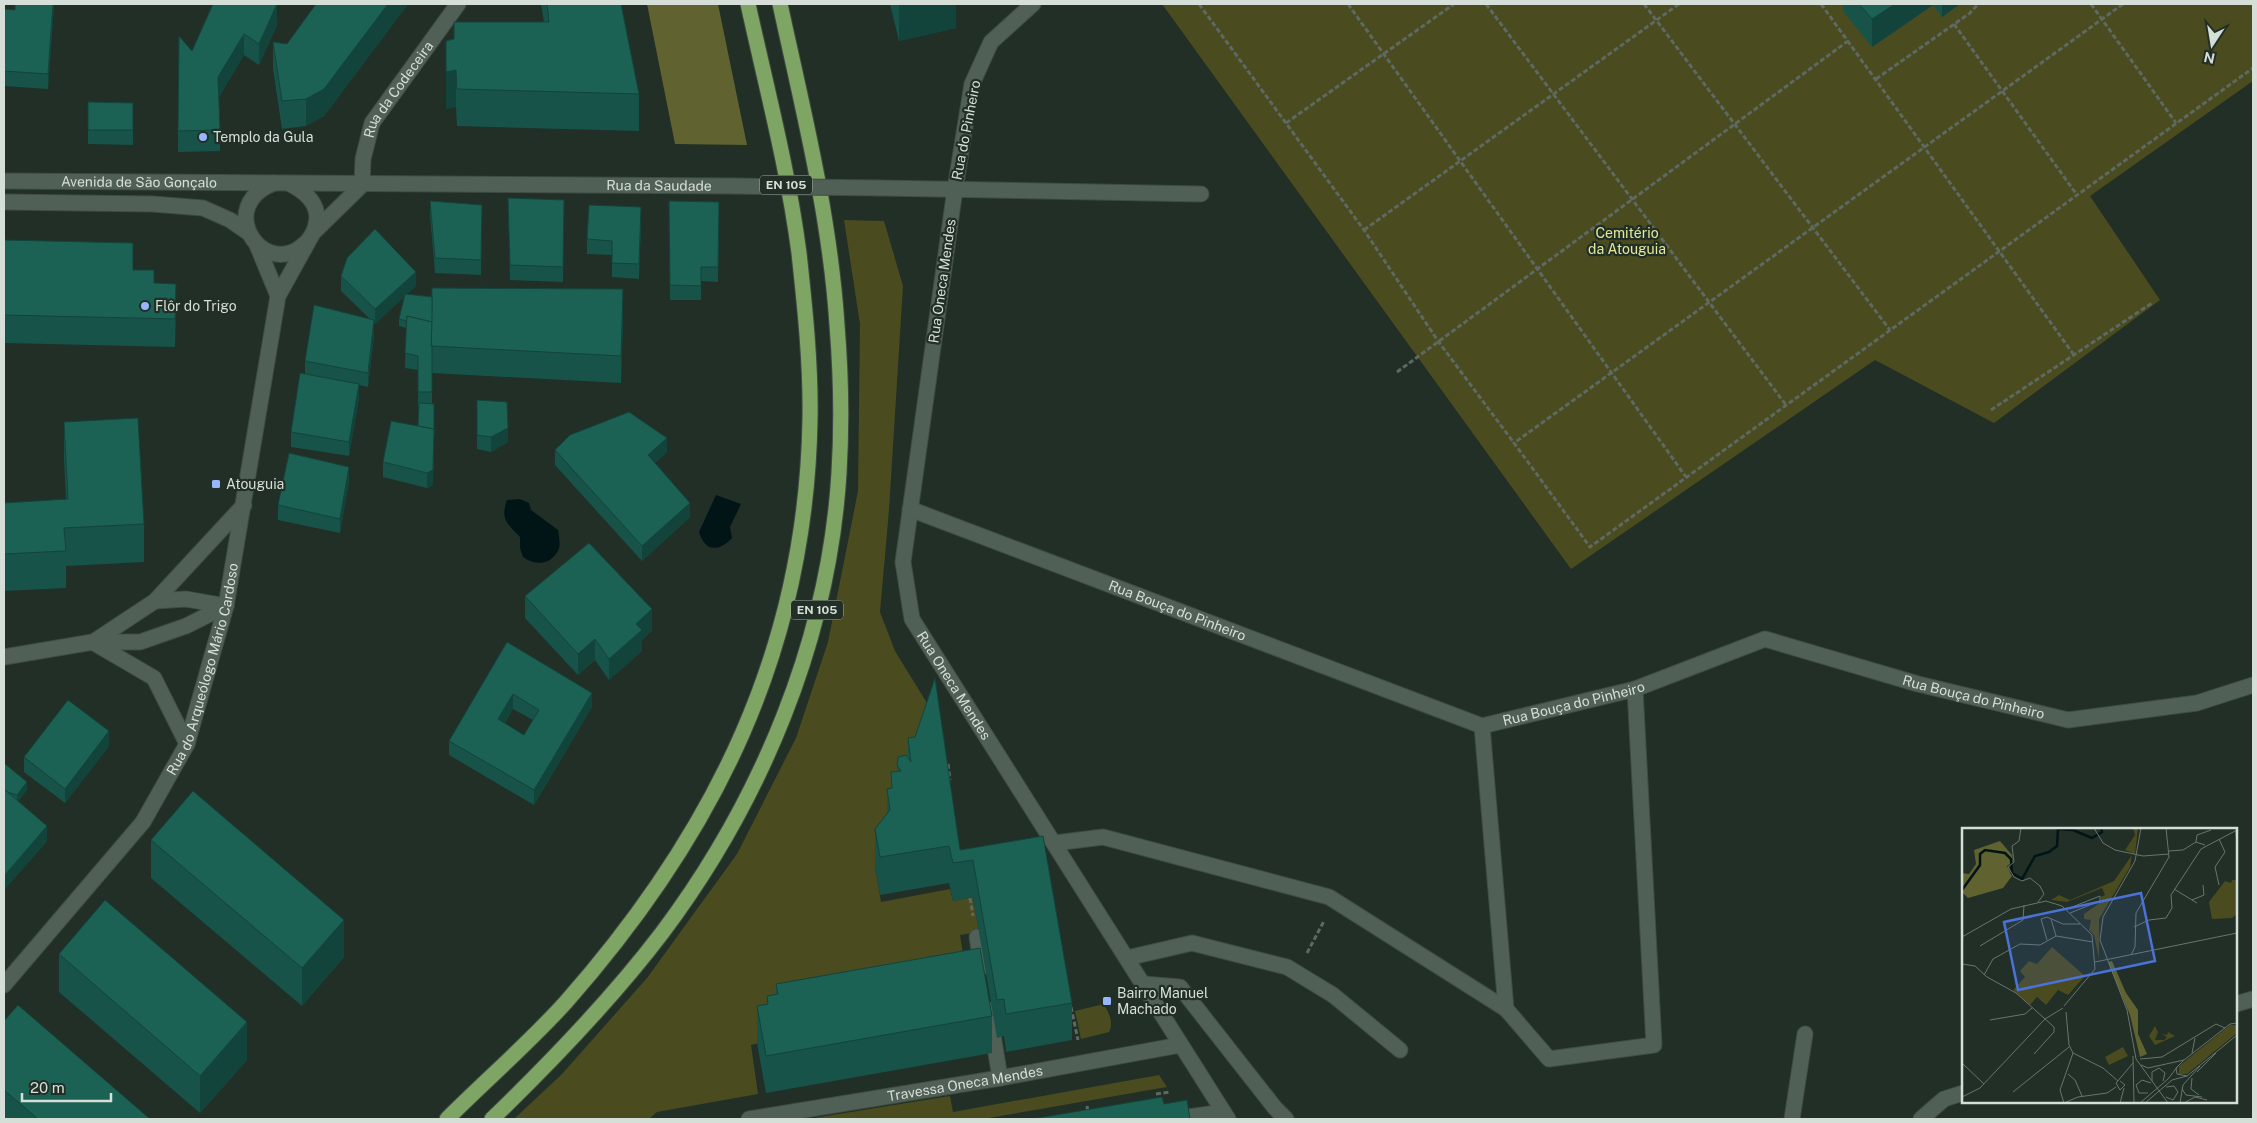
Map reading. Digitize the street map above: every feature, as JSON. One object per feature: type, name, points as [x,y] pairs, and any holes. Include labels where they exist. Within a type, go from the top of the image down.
[{"type":"highway","name":"EN 105","points":[[447,1119],[566,1002],[666,875],[696,826],[730,762],[762,688],[781,627],[795,569],[804,504],[810,419],[809,369],[798,252],[748,4]]},
{"type":"highway","name":"EN 105","points":[[492,1119],[593,1016],[662,933],[696,884],[750,794],[772,746],[789,705],[817,611],[832,536],[839,476],[841,428],[837,323],[825,215],[780,4]]},
{"type":"street","name":"Rua da Codeceira","points":[[362,185],[363,159],[372,123],[458,4]]},
{"type":"street","name":"Rua do Pinheiro","points":[[955,189],[972,84],[991,42],[1033,4]]},
{"type":"street","name":"Avenida de São Gonçalo","points":[[4,181],[283,183]]},
{"type":"street","name":"Rua da Saudade","points":[[283,183],[734,186],[1201,194]]},
{"type":"street","points":[[278,296],[245,221],[253,196],[263,188],[283,183],[303,190],[313,201],[317,216],[311,237]]},
{"type":"street","points":[[253,239],[269,252],[283,254],[296,251],[362,185]]},
{"type":"street","name":"Rua Oneca Mendes","points":[[955,189],[903,562],[912,619],[1144,984],[1225,1116]]},
{"type":"street","name":"Avenida de São Gonçalo","points":[[4,202],[153,204],[202,208],[230,220],[253,239]]},
{"type":"street","name":"Rua do Arqueólogo Mário Cardoso","points":[[4,985],[143,822],[187,744],[226,606],[278,296],[311,237]]},
{"type":"street","points":[[93,642],[155,601],[244,505]]},
{"type":"street","name":"Rua Bouça do Pinheiro","points":[[910,509],[1482,726],[1635,689],[1765,639],[1918,684],[2068,720],[2196,703],[2253,685]]},
{"type":"street","points":[[155,601],[186,599],[226,606]]},
{"type":"street","points":[[4,657],[93,642],[140,642],[186,626],[226,606]]},
{"type":"street","points":[[93,642],[154,678],[187,744]]},
{"type":"street","points":[[1055,843],[1103,837],[1329,897],[1506,1009],[1549,1059],[1654,1045],[1635,689]]},
{"type":"street","points":[[1482,726],[1506,1009]]},
{"type":"street","points":[[1045,860],[1063,856]]},
{"type":"street","points":[[977,937],[1000,1078]]},
{"type":"street","points":[[1127,958],[1192,943],[1287,968],[1332,995],[1400,1050]]},
{"type":"street","points":[[1144,984],[1180,987],[1274,1108],[1286,1119]]},
{"type":"street","points":[[2237,1004],[2253,998]]},
{"type":"street","points":[[1792,1119],[1805,1034]]},
{"type":"street","name":"Travessa Oneca Mendes","points":[[749,1119],[1000,1078],[1180,1045]]},
{"type":"street","points":[[1921,1119],[1944,1099],[1962,1092]]},
{"type":"street","points":[[1175,1119],[1225,1116]]},
{"type":"path","points":[[1199,4],[1364,230],[1438,341],[1590,547],[2253,68]]},
{"type":"path","points":[[1348,4],[1686,477]]},
{"type":"path","points":[[1286,123],[1454,4]]},
{"type":"path","points":[[1486,4],[1786,405]]},
{"type":"path","points":[[1644,4],[1890,330]]},
{"type":"path","points":[[1364,230],[1679,4]]},
{"type":"path","points":[[1821,4],[2074,355]]},
{"type":"path","points":[[1824,8],[1829,4]]},
{"type":"path","points":[[1876,79],[1970,13],[1978,4]]},
{"type":"path","points":[[2091,4],[2176,123]]},
{"type":"path","points":[[1514,443],[2123,4]]},
{"type":"path","points":[[1954,24],[2077,195]]},
{"type":"path","points":[[1396,372],[1848,41]]},
{"type":"path","points":[[1991,410],[2152,303]]},
{"type":"path","points":[[948,764],[950,780]]},
{"type":"path","points":[[1297,973],[1320,927]]},
{"type":"path","points":[[1071,1006],[1078,1041]]},
{"type":"path","points":[[1156,1094],[1170,1092]]},
{"type":"path","points":[[1086,1106],[1089,1119]]},
{"type":"green space","points":[[647,4],[718,4],[747,145],[675,144]]},
{"type":"green space","name":"Cemitério da Atouguia","points":[[1162,4],[2253,4],[2253,81],[2090,196],[2160,300],[1994,423],[1875,360],[1571,569]]},
{"type":"green space","points":[[844,220],[884,221],[903,286],[889,510],[880,612],[895,651],[935,716],[890,848],[875,866],[881,902],[950,889],[953,901],[973,897],[979,932],[960,935],[963,954],[768,1041],[751,1045],[758,1094],[657,1112],[649,1119],[514,1119],[562,1074],[647,978],[737,854],[796,738],[828,642],[858,491],[860,324]]},
{"type":"green space","points":[[1104,1004],[1111,1021],[1109,1032],[1081,1039],[1075,1011]]},
{"type":"green space","points":[[1159,1075],[1167,1087],[983,1119],[808,1119],[950,1096],[953,1112]]},
{"type":"shaded area","points":[[716,495],[741,504],[730,527],[732,538],[722,546],[713,548],[705,543],[699,532]]},
{"type":"shaded area","points":[[520,499],[529,503],[531,510],[558,530],[559,549],[555,556],[542,563],[532,562],[523,557],[520,548],[520,537],[506,521],[504,512],[507,500]]},
{"type":"building","points":[[15,4],[53,4],[48,74],[4,71],[4,9],[15,10]]},
{"type":"building","points":[[213,4],[277,4],[259,44],[244,34],[218,77],[220,130],[178,131],[179,36],[192,51]]},
{"type":"building","points":[[316,4],[388,4],[324,89],[306,99],[282,101],[273,42],[287,44]]},
{"type":"building","points":[[547,4],[621,4],[639,94],[457,89],[456,70],[446,72],[446,41],[454,39],[454,22],[549,22]]},
{"type":"building","points":[[1859,4],[1895,4],[1872,19]]},
{"type":"building","points":[[88,102],[133,103],[133,130],[88,130]]},
{"type":"building","points":[[508,198],[564,200],[563,267],[510,265]]},
{"type":"building","points":[[430,201],[482,205],[481,260],[435,258]]},
{"type":"building","points":[[669,201],[719,202],[718,267],[701,267],[701,286],[670,285]]},
{"type":"building","points":[[589,205],[641,207],[639,264],[612,263],[612,241],[587,239]]},
{"type":"building","points":[[375,229],[416,272],[375,309],[341,276],[347,258]]},
{"type":"building","points":[[4,240],[133,243],[133,270],[154,270],[154,283],[176,284],[175,319],[4,315]]},
{"type":"building","points":[[432,288],[623,289],[621,356],[431,346]]},
{"type":"building","points":[[405,294],[432,297],[432,322],[407,316],[407,321],[399,319]]},
{"type":"building","points":[[314,305],[374,320],[368,373],[305,361]]},
{"type":"building","points":[[407,316],[432,322],[432,392],[418,392],[418,356],[405,353]]},
{"type":"building","points":[[300,373],[359,384],[349,442],[291,432]]},
{"type":"building","points":[[477,400],[507,402],[508,428],[491,437],[477,435]]},
{"type":"building","points":[[419,403],[434,404],[434,429],[418,426]]},
{"type":"building","points":[[629,412],[667,438],[648,455],[690,503],[642,546],[555,450],[570,435]]},
{"type":"building","points":[[138,418],[144,524],[64,528],[66,551],[4,554],[4,503],[68,499],[64,422]]},
{"type":"building","points":[[391,421],[434,429],[433,470],[427,473],[383,462]]},
{"type":"building","points":[[289,453],[349,467],[340,519],[278,505]]},
{"type":"building","points":[[589,543],[652,609],[636,624],[642,630],[609,659],[595,639],[578,654],[525,596]]},
{"type":"building","points":[[507,642],[592,693],[534,790],[449,741]],"holes":[[[513,694],[539,710],[524,735],[498,719]]]},
{"type":"building","points":[[935,678],[960,850],[1043,836],[1072,1003],[1006,1014],[1004,999],[997,1000],[973,860],[953,863],[949,846],[880,857],[875,829],[890,810],[887,789],[892,788],[891,772],[901,771],[897,765],[898,757],[906,755],[911,762],[908,738],[915,737]]},
{"type":"building","points":[[68,700],[109,731],[65,789],[24,757]]},
{"type":"building","points":[[4,763],[27,782],[17,795],[4,789]]},
{"type":"building","points":[[4,789],[47,826],[4,876]]},
{"type":"building","points":[[193,791],[344,920],[302,968],[151,840]]},
{"type":"building","points":[[105,900],[247,1022],[200,1076],[59,954]]},
{"type":"building","points":[[980,948],[992,1016],[766,1056],[757,1006],[768,1004],[767,996],[778,994],[776,984]]},
{"type":"building","points":[[18,1005],[150,1119],[38,1119],[4,1090],[4,1021]]},
{"type":"building","points":[[1162,1097],[1164,1104],[1187,1100],[1190,1119],[1032,1119]]},
{"type":"place","name":"Templo da Gula","points":[[203,137]]},
{"type":"place","name":"Flôr do Trigo","points":[[145,306]]},
{"type":"place","name":"Atouguia","points":[[216,484]]},
{"type":"place","name":"Bairro Manuel Machado","points":[[1107,1001]]}]
